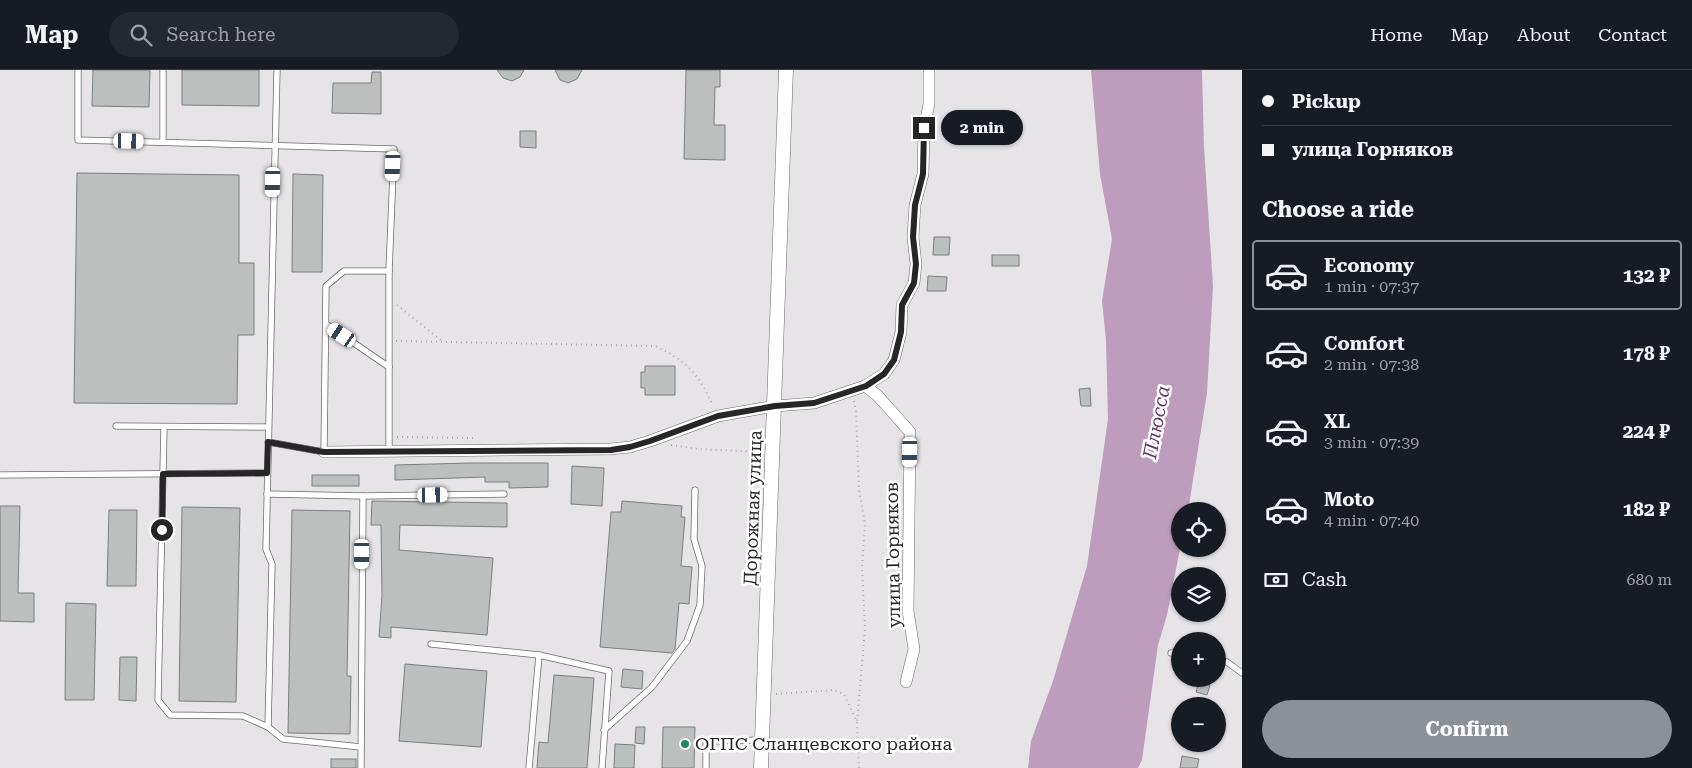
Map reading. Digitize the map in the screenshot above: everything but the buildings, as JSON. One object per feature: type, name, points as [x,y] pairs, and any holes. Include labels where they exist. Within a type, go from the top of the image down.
[{"type":"street","name":"Дорожная улица","points":[[761,768],[786,70]]},
{"type":"street","points":[[324,452],[611,450],[650,441],[718,416],[775,406],[814,403],[866,386],[884,374],[894,360],[901,332],[902,305],[914,283],[916,264],[913,237],[915,205],[923,174],[923,137],[929,104],[929,70]]},
{"type":"street","name":"улица Горняков","points":[[866,386],[877,395],[910,432],[908,611],[914,649],[906,682]]},
{"type":"lane","points":[[78,70],[78,140],[274,144],[394,149],[389,270],[390,452]]},
{"type":"lane","points":[[164,70],[164,142]]},
{"type":"lane","points":[[268,727],[272,564],[266,549],[267,473],[277,70]]},
{"type":"lane","points":[[268,442],[324,452],[326,286],[344,271],[389,270]]},
{"type":"lane","points":[[326,324],[389,367]]},
{"type":"lane","points":[[116,426],[268,427]]},
{"type":"lane","points":[[164,426],[158,700],[170,715],[243,716],[268,727],[283,739],[361,747]]},
{"type":"lane","points":[[0,475],[267,473]]},
{"type":"lane","points":[[604,730],[652,688],[687,641],[700,605],[702,566],[694,539],[695,490]]},
{"type":"lane","points":[[267,494],[362,496],[504,494]]},
{"type":"lane","points":[[361,768],[362,496]]},
{"type":"lane","points":[[430,644],[539,655],[609,671],[602,768]]},
{"type":"lane","points":[[529,768],[539,655]]},
{"type":"lane","points":[[1226,662],[1242,673]]},
{"type":"lane","points":[[706,768],[706,741],[762,740]]},
{"type":"path","points":[[389,299],[444,342]]},
{"type":"path","points":[[389,341],[655,346],[678,356],[695,373],[705,387],[718,416]]},
{"type":"path","points":[[851,391],[856,411],[859,490],[865,524],[862,568],[864,629],[857,722],[860,768]]},
{"type":"path","points":[[764,695],[833,690],[844,694],[857,722]]},
{"type":"water","name":"Плюсса","points":[[1091,70],[1202,70],[1204,147],[1213,286],[1207,393],[1189,502],[1171,502],[1171,557],[1178,557],[1176,567],[1171,567],[1171,595],[1158,645],[1142,760],[1138,768],[1028,768],[1031,741],[1053,681],[1087,566],[1108,419],[1106,340],[1102,301],[1112,239],[1100,174]]},
{"type":"place","name":"ОГПС Сланцевского района","points":[[685,744]]},
{"type":"route","points":[[162,530],[163,474],[267,473],[268,442],[324,452],[611,450],[650,441],[718,416],[775,406],[814,403],[866,386],[884,374],[894,360],[901,332],[902,305],[914,283],[916,264],[913,237],[915,205],[923,174],[924,128]]}]
